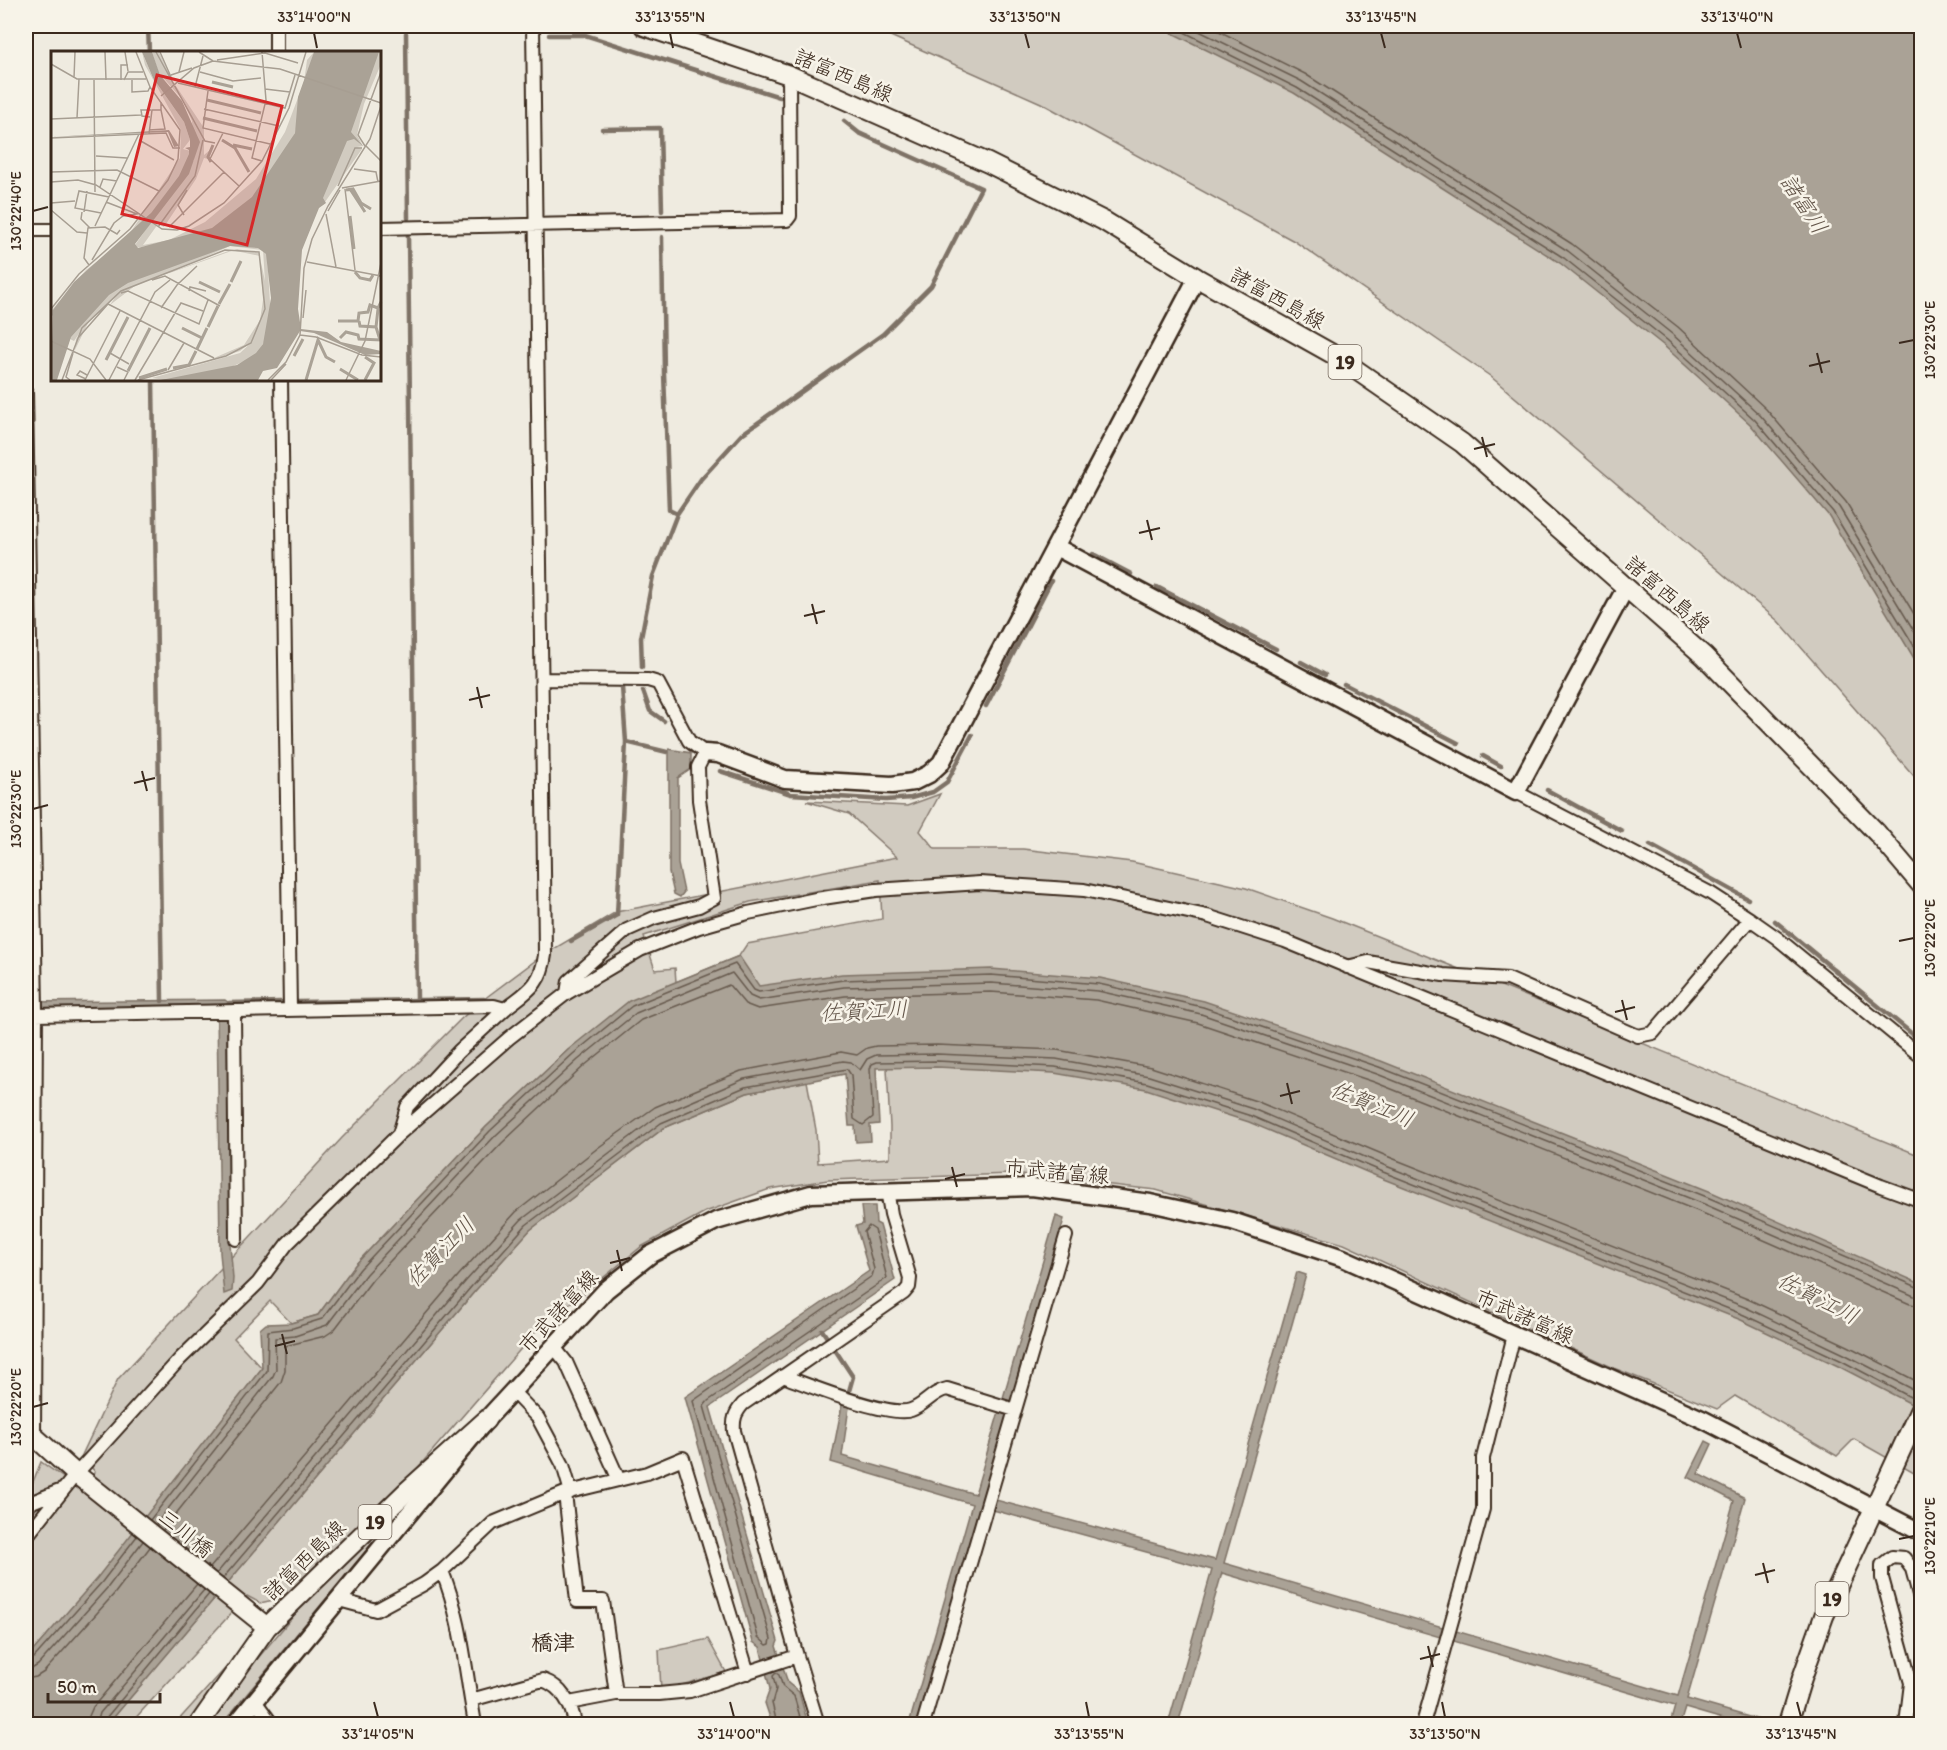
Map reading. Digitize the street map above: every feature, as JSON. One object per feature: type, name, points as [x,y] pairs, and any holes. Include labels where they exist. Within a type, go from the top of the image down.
[{"type":"main road","name":"諸富西島線","points":[[644,26],[789,75],[988,162],[1104,221],[1197,278],[1336,356],[1462,443],[1704,656],[1877,833],[1922,886]]},
{"type":"main road","points":[[705,753],[718,754],[785,779],[892,785],[913,782],[929,774],[940,764],[1197,278]]},
{"type":"main road","points":[[1056,547],[1516,792],[1626,587]]},
{"type":"main road","name":"市武諸富線","points":[[236,1725],[486,1420],[606,1290],[650,1255],[716,1221],[811,1194],[1032,1186],[1150,1203],[1232,1221],[1343,1258],[1704,1420],[1922,1533]]},
{"type":"main road","name":"19","points":[[1788,1725],[1824,1616],[1922,1405]]},
{"type":"main road","name":"諸富西島線","points":[[199,1725],[267,1628],[407,1491],[486,1420]]},
{"type":"main road","points":[[30,1433],[76,1474]]},
{"type":"main road","name":"三川橋","points":[[76,1474],[267,1628]]},
{"type":"street","points":[[276,26],[276,51]]},
{"type":"street","points":[[398,1135],[407,1107],[459,1051],[536,984],[543,970],[545,955],[533,26]]},
{"type":"street","points":[[381,228],[787,220],[790,216],[789,75]]},
{"type":"street","points":[[26,230],[51,230]]},
{"type":"street","points":[[281,381],[290,1009]]},
{"type":"street","points":[[26,393],[36,1008],[30,1197],[30,1433]]},
{"type":"street","points":[[543,679],[648,680],[658,684],[689,741],[705,753],[698,766],[699,800],[714,898],[699,906],[654,918],[627,930],[569,981],[567,993]]},
{"type":"street","points":[[1516,792],[1710,893],[1750,919],[1922,1057]]},
{"type":"street","points":[[26,1537],[76,1474],[180,1359],[258,1283],[287,1244],[398,1135],[509,1038],[567,993],[640,950],[699,927],[748,913],[816,899],[876,890],[980,883],[1084,891],[1197,914],[1285,941],[1858,1177],[1922,1201]]},
{"type":"street","points":[[1347,967],[1368,962],[1443,975],[1508,978],[1638,1036],[1653,1033],[1750,919]]},
{"type":"street","points":[[36,1008],[225,1011],[494,1006],[505,1009]]},
{"type":"street","points":[[225,1011],[236,1239]]},
{"type":"street","points":[[818,1725],[792,1658],[733,1420],[736,1411],[743,1404],[904,1293],[909,1287],[910,1278],[891,1214],[887,1190]]},
{"type":"street","points":[[923,1725],[1066,1236]]},
{"type":"street","points":[[1423,1725],[1483,1509],[1483,1458],[1514,1335]]},
{"type":"street","points":[[554,1347],[566,1362],[618,1480]]},
{"type":"street","points":[[783,1376],[849,1399],[890,1410],[912,1410],[938,1391],[947,1389],[1014,1410]]},
{"type":"street","points":[[513,1392],[538,1418],[564,1465],[577,1601],[603,1601],[616,1694]]},
{"type":"street","points":[[339,1600],[376,1610],[424,1584],[442,1571],[493,1523],[568,1492],[647,1473],[683,1458],[751,1672]]},
{"type":"street","points":[[26,1509],[33,1502],[62,1490]]},
{"type":"street","points":[[1906,1725],[1911,1683],[1882,1578],[1882,1565],[1892,1557],[1904,1558],[1912,1569],[1922,1606]]},
{"type":"street","points":[[442,1571],[457,1620],[475,1725]]},
{"type":"street","points":[[569,1702],[616,1694],[690,1691],[792,1658]]},
{"type":"street","points":[[471,1700],[543,1680],[554,1684],[569,1702],[576,1725]]},
{"type":"street","points":[[255,1701],[272,1725]]},
{"type":"shaded area","points":[[868,26],[1221,26],[1616,290],[1840,508],[1921,647],[1921,784],[1778,621],[1490,376],[1294,241],[1041,103]]},
{"type":"shaded area","points":[[940,794],[920,831],[935,849],[1023,849],[1132,862],[1246,888],[1332,918],[1921,1156],[1921,1300],[1387,1077],[568,1050],[486,1127],[355,1265],[318,1315],[291,1323],[270,1301],[234,1338],[262,1368],[97,1579],[26,1659],[26,1499],[41,1462],[78,1488],[95,1472],[82,1455],[118,1379],[342,1138],[462,1018],[540,957],[616,912],[897,857],[849,814],[806,801],[907,806]],"holes":[[[880,880],[882,919],[747,944],[739,956],[676,982],[675,968],[655,970],[644,936],[750,902]]]},
{"type":"shaded area","points":[[891,1050],[1192,1077],[1921,1394],[1921,1477],[1854,1439],[1837,1456],[1735,1396],[1717,1409],[1616,1369],[1344,1244],[1156,1190],[1013,1174],[828,1180],[770,1189],[705,1212],[641,1247],[577,1299],[551,1314],[408,1479],[287,1597],[260,1603],[247,1596],[130,1724],[108,1724],[475,1291],[530,1230],[664,1128],[747,1093],[807,1081],[816,1130],[818,1163],[890,1158],[887,1068]]},
{"type":"shaded area","points":[[399,1511],[222,1724],[211,1724],[237,1683],[317,1588]]},
{"type":"shaded area","points":[[708,1639],[726,1672],[661,1691],[659,1650]]},
{"type":"shaded area","points":[[241,1651],[190,1724],[175,1724]]},
{"type":"water","name":"諸富川","points":[[1158,26],[1921,26],[1921,670],[1829,516],[1750,424],[1663,345],[1560,263],[1294,93]]},
{"type":"water","points":[[669,749],[691,753],[691,769],[678,778],[678,864],[684,892],[680,897],[674,894],[669,872]]},
{"type":"water","name":"佐賀江川","points":[[739,956],[759,986],[842,974],[991,969],[1100,978],[1204,1001],[1381,1061],[1709,1191],[1921,1284],[1921,1409],[1741,1320],[1381,1178],[1249,1122],[1146,1089],[1054,1073],[937,1067],[876,1068],[879,1124],[870,1125],[871,1141],[856,1142],[855,1126],[849,1126],[845,1074],[747,1093],[664,1128],[530,1230],[475,1291],[108,1724],[26,1724],[26,1659],[97,1578],[262,1368],[260,1329],[266,1324],[291,1323],[318,1315],[355,1265],[486,1127],[569,1049],[629,1001]]},
{"type":"water","points":[[225,1000],[229,1003],[224,1005],[224,1017],[227,1019],[230,1244],[233,1278],[232,1291],[224,1294],[220,1253],[217,1006],[26,1009],[26,1002]]},
{"type":"water","points":[[861,1206],[875,1206],[876,1223],[880,1225],[895,1280],[710,1407],[778,1641],[776,1646],[788,1683],[799,1692],[808,1724],[772,1724],[765,1703],[770,1689],[760,1647],[753,1642],[685,1397],[869,1271],[856,1226],[863,1224]]},
{"type":"water","points":[[1056,1216],[1064,1219],[985,1497],[1215,1560],[1297,1272],[1306,1275],[1224,1563],[1678,1696],[1734,1501],[1688,1477],[1706,1441],[1712,1444],[1698,1474],[1745,1498],[1687,1699],[1763,1721],[1762,1724],[1740,1724],[1685,1708],[1680,1724],[1670,1724],[1675,1706],[1222,1573],[1178,1724],[1168,1724],[1212,1570],[982,1507],[919,1724],[909,1724],[972,1504],[831,1462],[842,1405],[849,1407],[842,1456],[975,1494]]},
{"type":"waterway","points":[[148,26],[149,51]]},
{"type":"waterway","points":[[406,33],[408,218]]},
{"type":"waterway","points":[[549,35],[585,35],[780,97]]},
{"type":"waterway","points":[[642,667],[641,638],[653,576],[677,514],[701,479],[742,434],[883,334],[931,286],[981,188],[859,133],[844,121]]},
{"type":"waterway","points":[[602,129],[660,128],[662,211]]},
{"type":"waterway","points":[[408,235],[417,1000]]},
{"type":"waterway","points":[[662,237],[669,510],[677,514]]},
{"type":"waterway","points":[[153,381],[162,1001]]},
{"type":"waterway","points":[[1093,554],[1131,574]]},
{"type":"waterway","points":[[986,706],[1051,581]]},
{"type":"waterway","points":[[1157,587],[1276,649]]},
{"type":"waterway","points":[[1301,662],[1325,675]]},
{"type":"waterway","points":[[1344,684],[1458,743]]},
{"type":"waterway","points":[[622,687],[626,742],[667,752]]},
{"type":"waterway","points":[[643,691],[650,711],[664,721]]},
{"type":"waterway","points":[[720,771],[791,794],[886,800],[911,798],[933,792],[947,782],[972,735]]},
{"type":"waterway","points":[[571,941],[617,915],[626,742]]},
{"type":"waterway","points":[[1483,756],[1501,766]]},
{"type":"waterway","points":[[1547,790],[1622,831]]},
{"type":"waterway","points":[[1650,845],[1748,899]]},
{"type":"waterway","points":[[1775,921],[1922,1042]]},
{"type":"waterway","points":[[298,1002],[484,999]]},
{"type":"waterway","points":[[229,1003],[281,1002]]},
{"type":"waterway","points":[[822,1330],[853,1377],[847,1398]]},
{"type":"district","name":"橋津","points":[[553,1642]]}]
